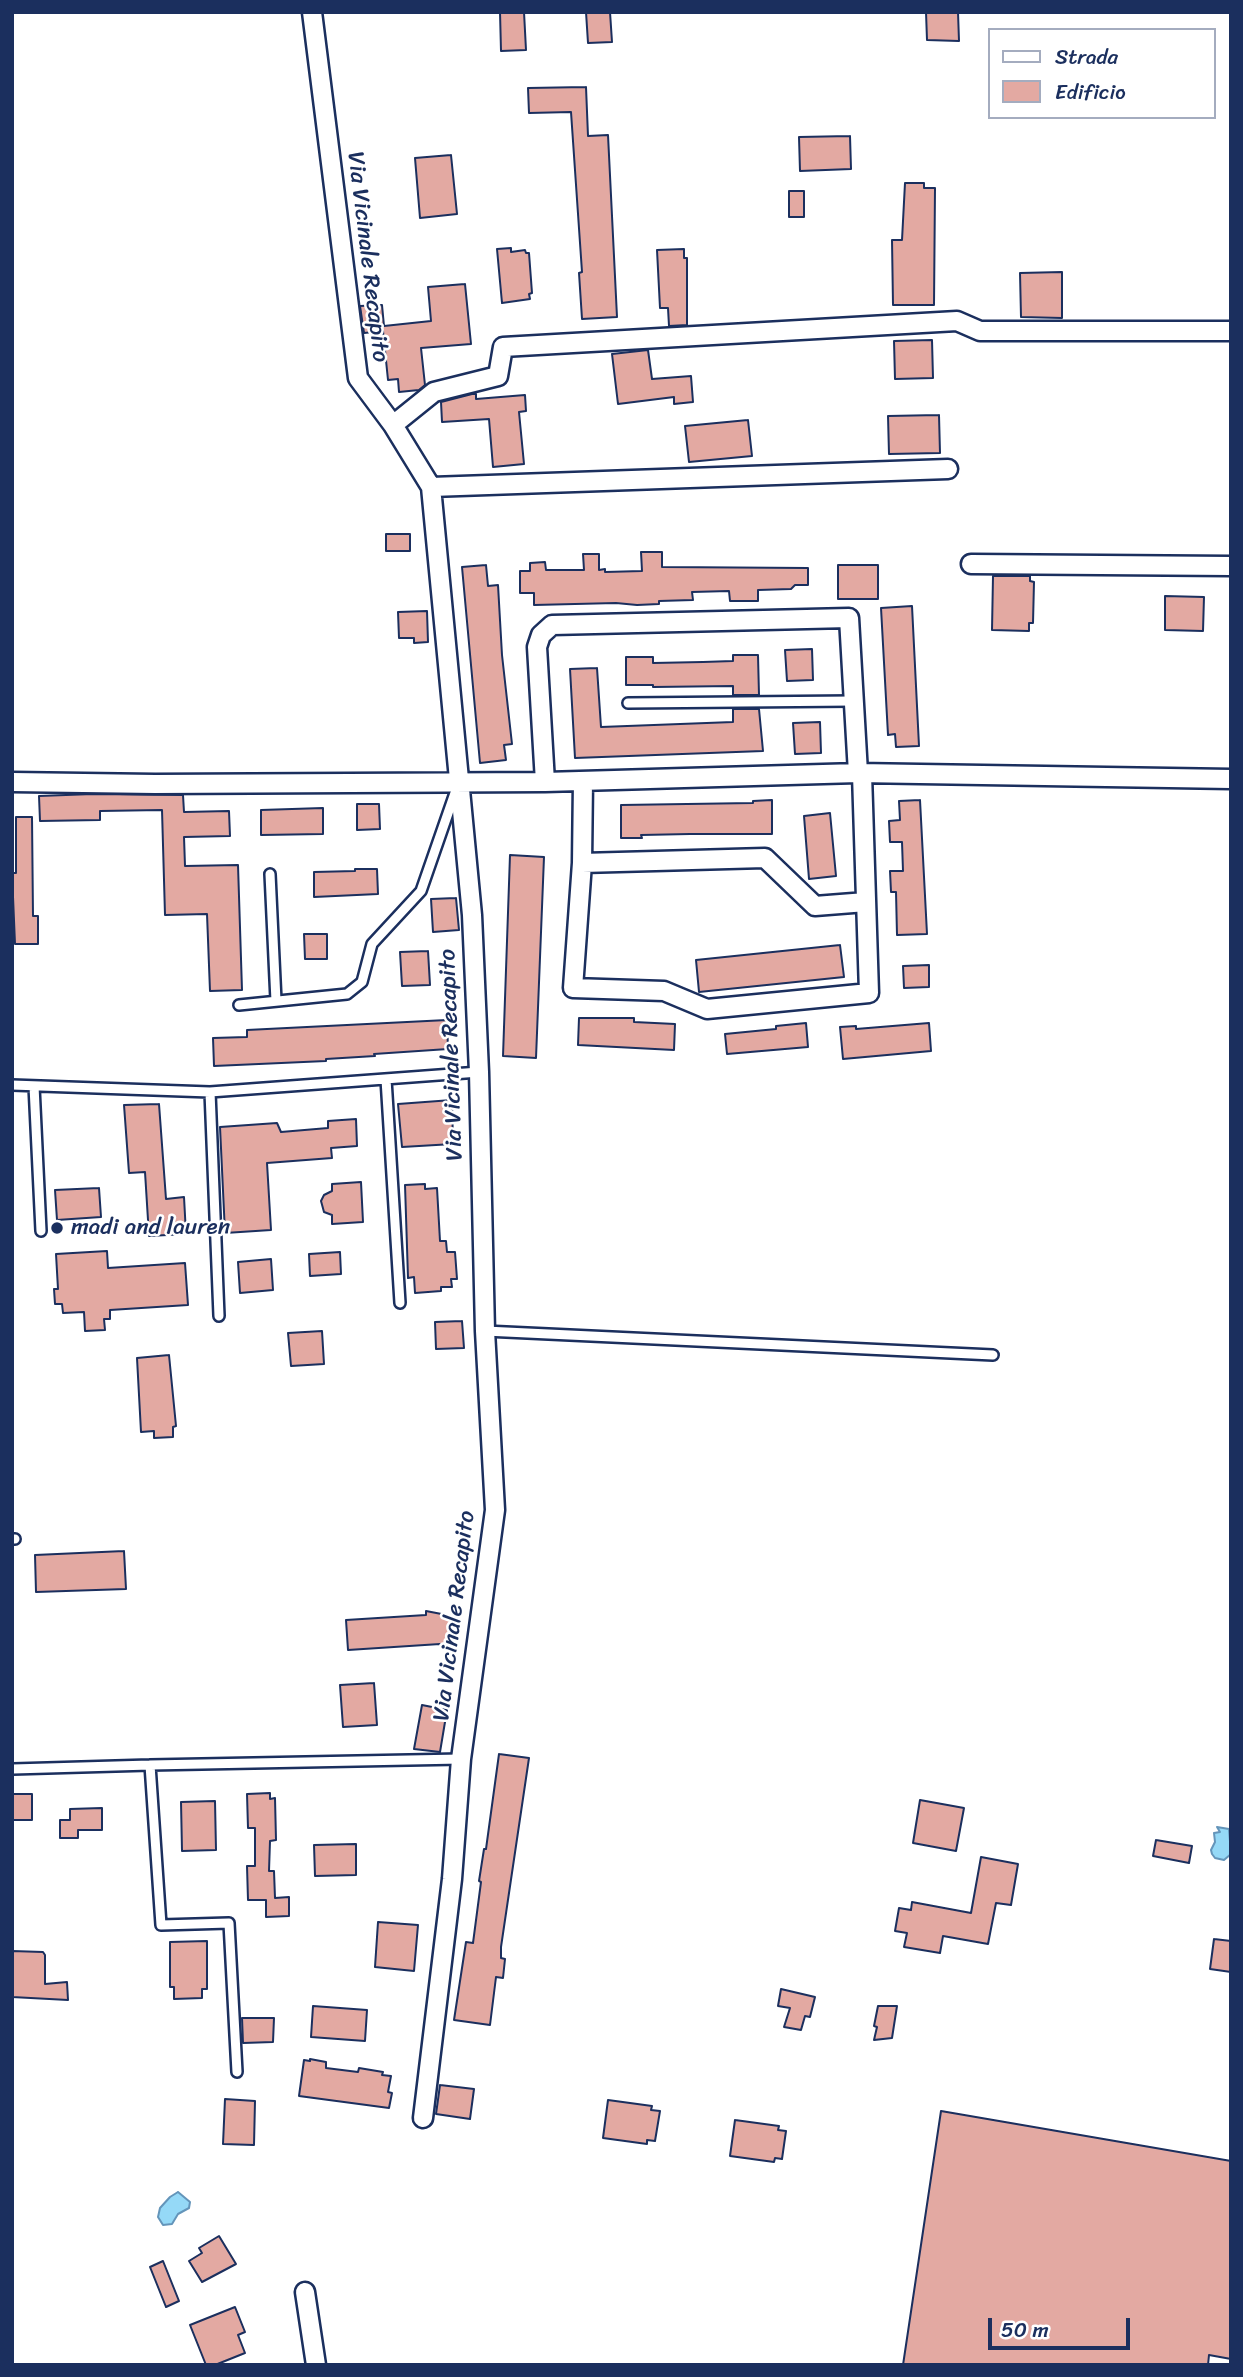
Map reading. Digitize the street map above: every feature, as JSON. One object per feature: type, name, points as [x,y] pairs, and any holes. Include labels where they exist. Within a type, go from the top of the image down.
[{"type":"street","name":"Via Vicinale Recapito","points":[[312,12],[358,378],[393,425],[431,487],[472,915],[485,1331],[495,1510],[461,1759],[453,1879],[423,2118]]},
{"type":"street","points":[[393,425],[433,392],[498,376],[503,347],[957,321],[980,331],[1231,331]]},
{"type":"street","points":[[431,487],[948,469]]},
{"type":"street","points":[[971,565],[1231,566]]},
{"type":"street","points":[[545,782],[537,648],[541,635],[552,625],[849,618],[860,773],[869,993],[707,1009],[664,991],[573,988],[582,863],[583,781]]},
{"type":"street","points":[[12,782],[545,782],[860,773],[1231,779]]},
{"type":"street","points":[[582,863],[765,858],[815,906],[866,902]]},
{"type":"street","points":[[305,2292],[316,2365]]},
{"type":"lane","points":[[628,703],[853,701]]},
{"type":"lane","points":[[239,1005],[347,994],[362,982],[372,944],[421,891],[459,782]]},
{"type":"lane","points":[[270,874],[276,1001]]},
{"type":"lane","points":[[12,1085],[210,1092],[479,1072]]},
{"type":"lane","points":[[386,1079],[400,1303]]},
{"type":"lane","points":[[34,1086],[41,1231]]},
{"type":"lane","points":[[210,1092],[219,1316]]},
{"type":"lane","points":[[485,1331],[993,1355]]},
{"type":"lane","points":[[13,1769],[461,1759]]},
{"type":"lane","points":[[150,1765],[161,1925],[229,1923],[237,2072]]},
{"type":"water","points":[[1217,1827],[1229,1829],[1231,1854],[1224,1860],[1215,1858],[1211,1850],[1215,1842],[1214,1833],[1220,1832]]},
{"type":"water","points":[[178,2192],[190,2202],[189,2208],[178,2214],[172,2224],[163,2225],[158,2217],[160,2208]]},
{"type":"building","points":[[500,12],[524,12],[526,50],[501,51]]},
{"type":"building","points":[[586,12],[610,12],[612,42],[588,43]]},
{"type":"building","points":[[926,12],[958,12],[959,41],[927,40]]},
{"type":"building","points":[[586,87],[588,136],[608,135],[617,317],[582,319],[579,273],[582,272],[571,112],[529,113],[528,88]]},
{"type":"building","points":[[850,136],[851,169],[800,171],[799,137]]},
{"type":"building","points":[[451,155],[457,214],[420,218],[415,158]]},
{"type":"building","points":[[905,183],[924,183],[924,188],[935,188],[934,305],[893,305],[892,240],[902,240]]},
{"type":"building","points":[[789,191],[804,191],[804,217],[789,217]]},
{"type":"building","points":[[511,248],[511,252],[525,250],[529,253],[532,293],[529,294],[530,299],[502,303],[497,249]]},
{"type":"building","points":[[684,249],[684,258],[687,258],[687,325],[669,326],[668,308],[660,308],[657,250]]},
{"type":"building","points":[[1062,272],[1062,318],[1021,317],[1020,273]]},
{"type":"building","points":[[465,284],[471,344],[421,348],[425,385],[419,390],[399,392],[398,379],[388,380],[383,331],[364,333],[360,306],[382,305],[384,326],[431,321],[428,287]]},
{"type":"building","points":[[932,340],[933,378],[895,379],[894,341]]},
{"type":"building","points":[[648,350],[652,379],[691,376],[693,402],[674,404],[674,397],[618,404],[612,354]]},
{"type":"building","points":[[476,394],[476,399],[525,395],[526,411],[519,412],[524,464],[493,467],[489,419],[442,422],[441,402]]},
{"type":"building","points":[[939,415],[940,453],[889,454],[888,416]]},
{"type":"building","points":[[748,420],[752,456],[689,462],[685,426]]},
{"type":"building","points":[[386,534],[410,534],[410,551],[386,551]]},
{"type":"building","points":[[641,552],[662,552],[662,567],[808,568],[808,585],[795,585],[791,589],[758,590],[758,601],[730,601],[729,591],[692,592],[693,600],[637,605],[534,605],[534,593],[520,593],[520,571],[530,571],[530,563],[545,562],[546,570],[584,570],[583,554],[599,554],[599,570],[642,571]]},
{"type":"building","points":[[486,565],[488,586],[498,585],[502,655],[512,744],[504,745],[506,760],[480,763],[462,567]]},
{"type":"building","points":[[838,565],[878,565],[878,599],[838,599]]},
{"type":"building","points":[[993,576],[1030,576],[1030,581],[1034,582],[1033,623],[1029,623],[1029,631],[992,630]]},
{"type":"building","points":[[1165,596],[1204,597],[1203,631],[1165,630]]},
{"type":"building","points":[[912,606],[919,746],[896,747],[895,734],[888,735],[881,608]]},
{"type":"building","points":[[427,611],[428,642],[414,643],[414,638],[399,638],[398,612]]},
{"type":"building","points":[[812,649],[813,680],[787,681],[785,650]]},
{"type":"building","points":[[733,655],[758,655],[759,695],[733,695],[733,686],[626,685],[626,657],[653,657],[653,663],[733,661]]},
{"type":"building","points":[[597,668],[601,727],[733,722],[733,709],[759,709],[763,751],[575,758],[570,669]]},
{"type":"building","points":[[820,722],[821,753],[795,754],[793,723]]},
{"type":"building","points":[[183,795],[184,812],[229,811],[230,836],[184,837],[185,866],[238,865],[242,990],[210,991],[207,914],[165,915],[162,810],[100,811],[100,820],[40,821],[39,796]]},
{"type":"building","points":[[772,800],[772,834],[641,835],[642,838],[621,838],[621,805],[753,803]]},
{"type":"building","points":[[920,800],[927,934],[897,935],[896,892],[891,892],[890,871],[903,871],[902,842],[890,842],[889,821],[900,820],[899,801]]},
{"type":"building","points":[[357,804],[379,804],[380,829],[357,830]]},
{"type":"building","points":[[323,808],[323,834],[261,835],[261,810]]},
{"type":"building","points":[[830,813],[836,876],[809,879],[804,816]]},
{"type":"building","points":[[16,817],[32,817],[33,916],[38,916],[38,944],[15,944],[12,873],[16,873]]},
{"type":"building","points":[[510,855],[544,857],[536,1058],[503,1056]]},
{"type":"building","points":[[377,869],[378,894],[314,897],[314,872]]},
{"type":"building","points":[[456,898],[459,930],[433,932],[431,899]]},
{"type":"building","points":[[304,934],[327,934],[327,959],[305,959]]},
{"type":"building","points":[[840,945],[844,977],[699,992],[696,960]]},
{"type":"building","points":[[428,951],[430,985],[402,986],[400,952]]},
{"type":"building","points":[[929,965],[929,987],[904,988],[903,966]]},
{"type":"building","points":[[579,1018],[634,1018],[634,1022],[675,1024],[674,1050],[578,1045]]},
{"type":"building","points":[[447,1020],[448,1049],[374,1054],[375,1056],[326,1061],[214,1066],[213,1038],[247,1037],[247,1030]]},
{"type":"building","points":[[806,1023],[808,1047],[727,1054],[725,1034]]},
{"type":"building","points":[[929,1023],[931,1051],[843,1059],[840,1027],[856,1026],[856,1029]]},
{"type":"building","points":[[452,1100],[453,1144],[402,1147],[398,1104]]},
{"type":"building","points":[[159,1104],[166,1199],[184,1197],[186,1234],[149,1236],[145,1172],[129,1173],[124,1105]]},
{"type":"building","points":[[356,1119],[357,1146],[331,1148],[332,1158],[267,1163],[271,1230],[225,1233],[220,1127],[277,1123],[281,1132],[328,1128],[328,1121]]},
{"type":"building","points":[[361,1182],[363,1222],[332,1224],[332,1215],[324,1212],[321,1201],[324,1195],[332,1191],[332,1184]]},
{"type":"building","points":[[425,1184],[425,1189],[437,1188],[440,1241],[446,1241],[447,1252],[455,1252],[457,1279],[451,1279],[452,1287],[441,1287],[441,1291],[415,1293],[414,1277],[408,1278],[405,1185]]},
{"type":"building","points":[[99,1188],[101,1217],[57,1220],[55,1190]]},
{"type":"building","points":[[107,1251],[108,1268],[185,1263],[188,1305],[110,1310],[110,1319],[104,1319],[105,1330],[85,1331],[84,1312],[63,1313],[62,1304],[55,1304],[54,1289],[58,1289],[56,1254]]},
{"type":"building","points":[[340,1252],[341,1274],[310,1276],[309,1254]]},
{"type":"building","points":[[271,1259],[273,1290],[240,1293],[238,1262]]},
{"type":"building","points":[[462,1321],[464,1348],[436,1349],[435,1322]]},
{"type":"building","points":[[322,1331],[324,1364],[291,1366],[288,1333]]},
{"type":"building","points":[[169,1355],[176,1426],[173,1427],[173,1437],[154,1438],[154,1431],[141,1432],[137,1358]]},
{"type":"building","points":[[124,1551],[126,1589],[36,1592],[35,1555]]},
{"type":"building","points":[[426,1611],[457,1617],[452,1646],[440,1644],[348,1650],[346,1620],[426,1615]]},
{"type":"building","points":[[374,1683],[377,1725],[343,1727],[340,1685]]},
{"type":"building","points":[[422,1705],[447,1710],[440,1752],[414,1749]]},
{"type":"building","points":[[499,1754],[529,1758],[501,1947],[501,1958],[505,1959],[503,1978],[496,1977],[490,2025],[454,2020],[466,1942],[473,1943],[479,1881]]},
{"type":"building","points":[[270,1793],[270,1799],[275,1798],[276,1840],[270,1841],[269,1871],[274,1871],[275,1898],[289,1897],[289,1916],[266,1917],[266,1900],[248,1900],[247,1866],[255,1866],[255,1828],[248,1828],[247,1794]]},
{"type":"building","points":[[12,1794],[32,1794],[32,1820],[12,1820]]},
{"type":"building","points":[[920,1800],[964,1808],[956,1851],[913,1843]]},
{"type":"building","points":[[215,1801],[216,1850],[182,1851],[181,1802]]},
{"type":"building","points":[[102,1808],[102,1830],[78,1830],[78,1838],[60,1838],[60,1820],[70,1820],[70,1809]]},
{"type":"building","points":[[1156,1840],[1192,1846],[1189,1863],[1153,1856]]},
{"type":"building","points":[[356,1844],[356,1875],[315,1876],[314,1845]]},
{"type":"building","points":[[981,1857],[1018,1864],[1011,1905],[996,1903],[988,1944],[943,1936],[940,1953],[904,1947],[907,1933],[895,1931],[899,1908],[911,1910],[912,1902],[971,1913]]},
{"type":"building","points":[[378,1922],[418,1925],[414,1971],[375,1967]]},
{"type":"building","points":[[1214,1939],[1231,1941],[1231,1972],[1210,1969]]},
{"type":"building","points":[[207,1941],[207,1989],[202,1989],[202,1998],[174,1999],[174,1987],[170,1987],[170,1942]]},
{"type":"building","points":[[12,1951],[43,1952],[45,1984],[67,1982],[68,2000],[12,1997]]},
{"type":"building","points":[[781,1989],[815,1997],[810,2017],[805,2016],[801,2030],[784,2027],[790,2008],[778,2006]]},
{"type":"building","points":[[313,2006],[367,2010],[365,2041],[311,2037]]},
{"type":"building","points":[[878,2006],[897,2006],[892,2038],[874,2040]]},
{"type":"building","points":[[242,2018],[274,2018],[273,2042],[243,2043]]},
{"type":"building","points":[[304,2060],[326,2062],[326,2068],[358,2072],[359,2068],[391,2076],[389,2108],[299,2096]]},
{"type":"building","points":[[440,2085],[474,2089],[470,2119],[436,2114]]},
{"type":"building","points":[[225,2099],[255,2101],[254,2145],[223,2144]]},
{"type":"building","points":[[608,2100],[652,2106],[651,2110],[660,2111],[655,2141],[647,2140],[647,2144],[603,2138]]},
{"type":"building","points":[[941,2111],[1231,2161],[1231,2359],[1209,2355],[1208,2365],[903,2365]]},
{"type":"building","points":[[735,2120],[779,2126],[778,2130],[786,2131],[782,2159],[775,2158],[774,2162],[730,2156]]},
{"type":"building","points":[[219,2236],[236,2264],[202,2282],[189,2261],[202,2253],[199,2248]]},
{"type":"building","points":[[163,2261],[179,2301],[166,2307],[150,2267]]},
{"type":"building","points":[[235,2307],[245,2332],[238,2335],[245,2353],[215,2365],[206,2365],[190,2325]]},
{"type":"place","name":"madi and lauren","points":[[57,1228]]}]
